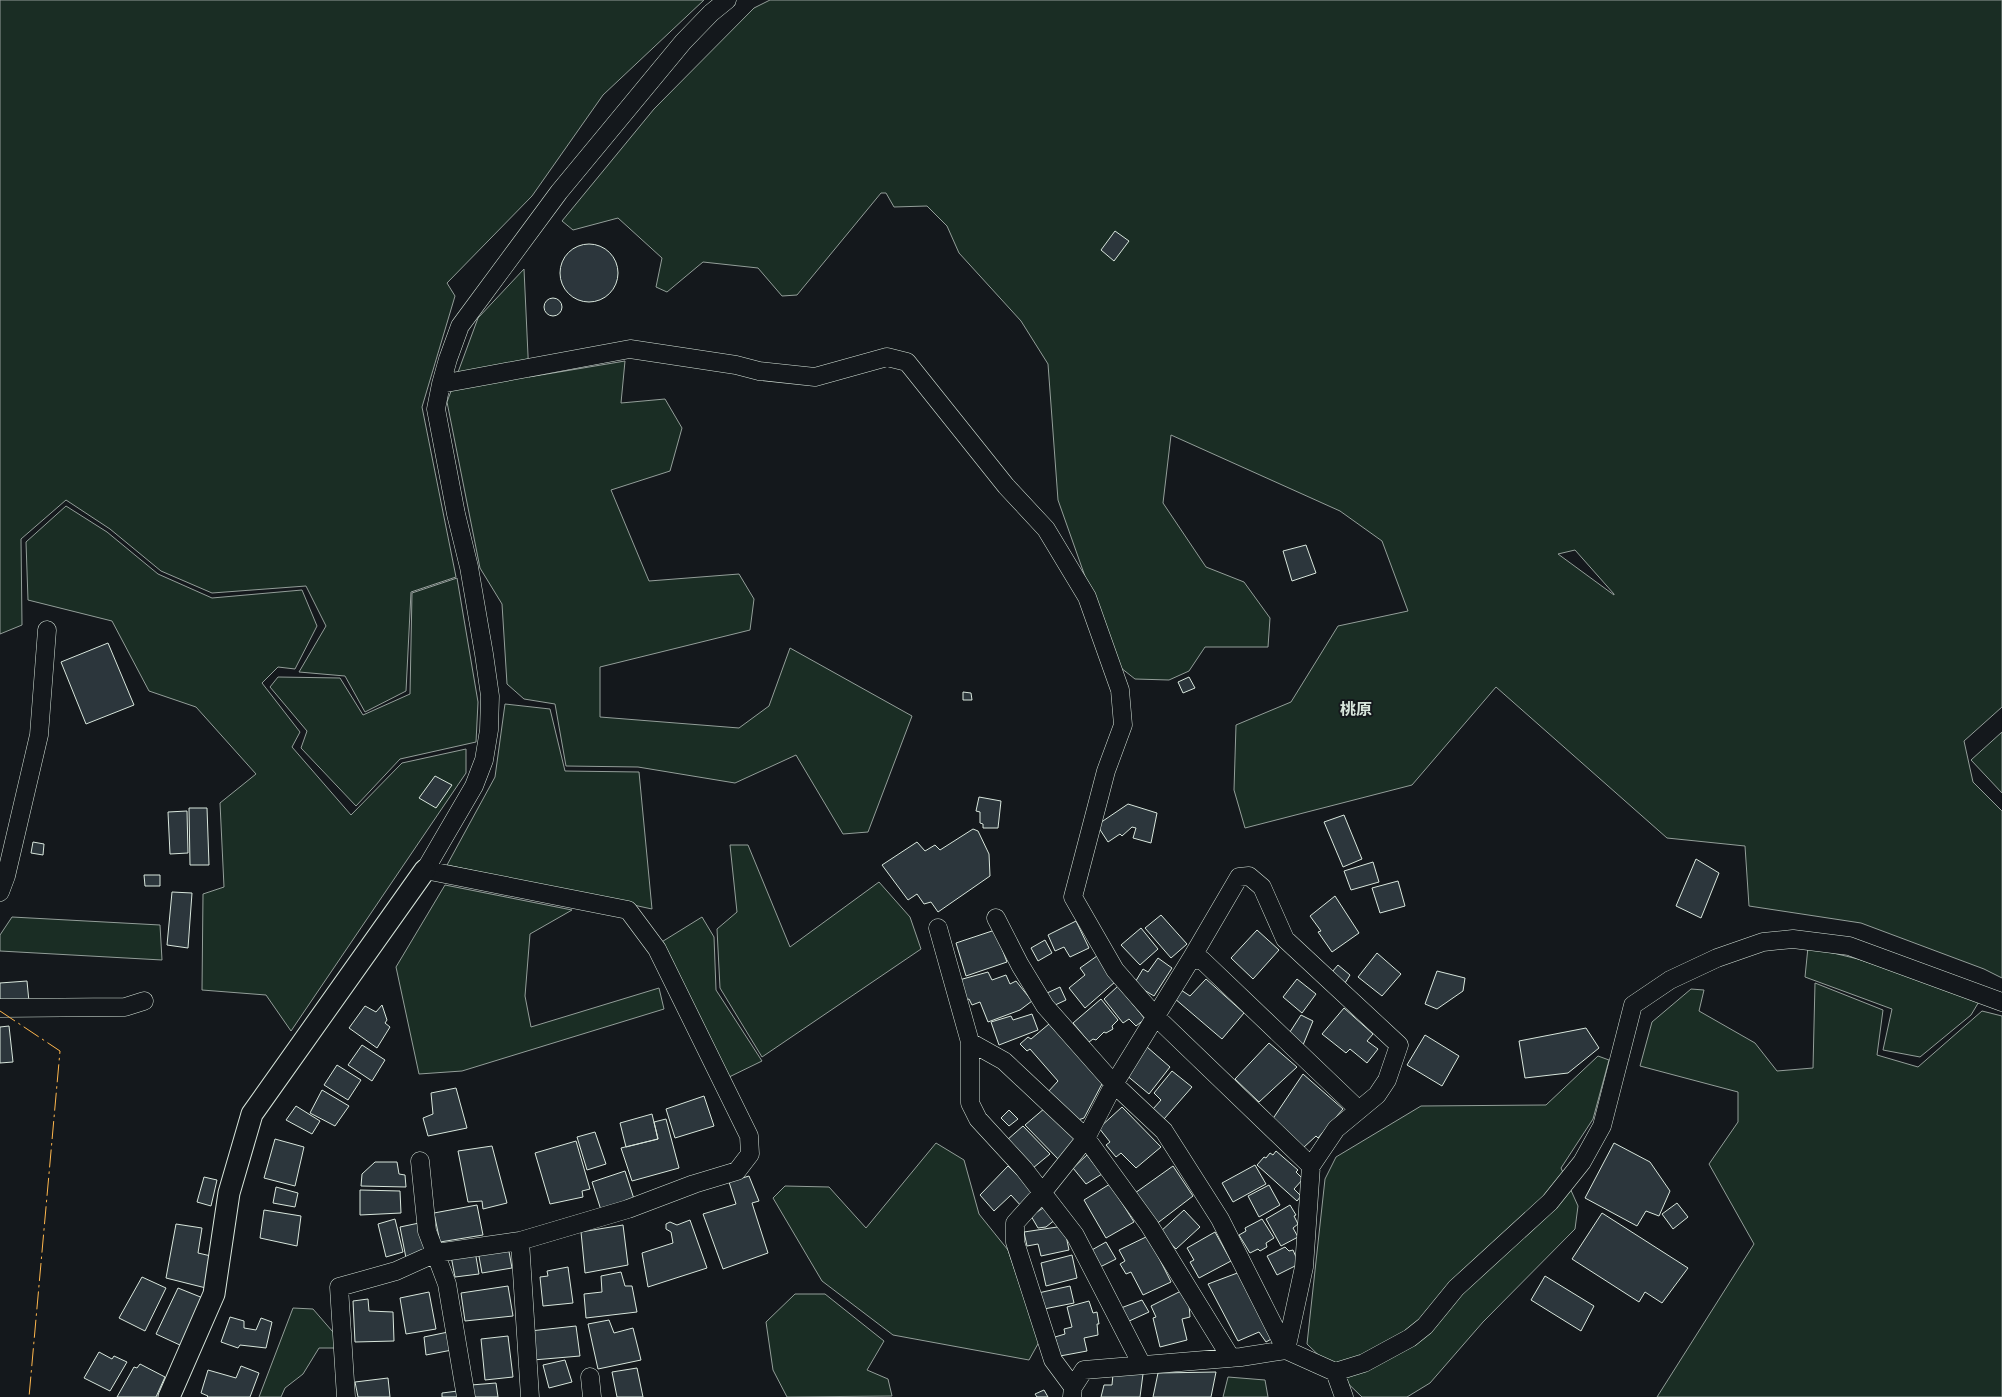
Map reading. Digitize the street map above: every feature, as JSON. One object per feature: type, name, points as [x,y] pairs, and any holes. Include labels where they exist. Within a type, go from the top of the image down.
[{"type":"street","points":[[169,1397],[214,1294],[229,1193],[252,1114],[425,870],[474,786],[484,760],[489,730],[490,696],[469,566],[454,505],[436,409],[441,384],[460,326],[559,192],[683,42],[711,13],[727,0]]},
{"type":"street","points":[[441,384],[630,349],[736,365],[759,371],[815,377],[887,357],[907,362],[1006,486],[1046,529],[1087,598],[1120,690],[1123,725],[1106,771],[1073,897],[1115,970],[1155,1016],[1311,1166]]},
{"type":"street","points":[[0,892],[6,876],[39,735],[47,630]]},
{"type":"street","points":[[346,1397],[339,1288],[396,1271],[436,1253],[520,1241],[628,1209],[694,1184],[737,1172],[750,1154],[749,1136],[657,949],[628,910],[425,870]]},
{"type":"street","points":[[1073,1392],[1053,1360],[1015,1242],[1015,1224],[1086,1138],[1114,1084],[1239,877],[1249,876],[1262,887],[1285,938],[1399,1045],[1387,1080],[1377,1095],[1336,1129],[1311,1166],[1304,1267],[1286,1350]]},
{"type":"street","points":[[996,918],[1044,1006],[1114,1084],[1164,1131],[1220,1219],[1286,1350]]},
{"type":"street","points":[[938,928],[970,1042],[970,1103],[978,1119],[1024,1169],[1075,1235],[1142,1365]]},
{"type":"street","points":[[1073,1392],[1084,1370],[1231,1358],[1286,1350],[1334,1372],[1364,1363],[1417,1332],[1425,1326],[1456,1288],[1550,1202],[1582,1162],[1602,1126],[1633,1004],[1670,980],[1717,958],[1763,942],[1793,939],[1849,946],[2002,1002]]},
{"type":"street","points":[[1191,959],[1202,960],[1359,1110]]},
{"type":"street","points":[[0,1008],[126,1007],[144,1001]]},
{"type":"street","points":[[970,1042],[1004,1061],[1086,1138],[1149,1225],[1231,1358]]},
{"type":"street","points":[[420,1161],[426,1230],[446,1284],[466,1397]]},
{"type":"street","points":[[520,1241],[530,1397]]},
{"type":"street","points":[[1334,1372],[1344,1397]]},
{"type":"street","points":[[590,1377],[592,1397]]},
{"type":"green space","points":[[0,0],[704,0],[603,95],[532,196],[447,283],[455,296],[422,407],[456,577],[411,592],[406,691],[365,712],[345,676],[299,672],[326,626],[306,586],[212,593],[161,571],[110,529],[66,500],[21,539],[22,625],[0,634]]},
{"type":"green space","points":[[770,0],[2002,0],[2002,707],[1964,741],[1973,782],[2002,811],[2002,978],[1984,969],[1861,923],[1749,906],[1745,846],[1667,838],[1496,687],[1412,785],[1245,828],[1234,790],[1236,725],[1291,702],[1338,626],[1408,611],[1382,541],[1340,511],[1171,435],[1163,503],[1206,567],[1244,582],[1270,618],[1268,647],[1205,647],[1189,671],[1169,680],[1135,679],[1116,664],[1058,500],[1048,364],[1021,321],[959,253],[947,226],[927,206],[894,207],[886,193],[881,193],[797,295],[782,296],[758,268],[703,262],[667,292],[656,287],[662,258],[618,218],[573,230],[562,221],[654,109],[754,8]],"holes":[[[1575,550],[1614,595],[1558,554]]]},
{"type":"green space","points":[[524,269],[529,377],[625,361],[621,403],[665,399],[682,428],[670,471],[611,490],[649,581],[739,574],[754,599],[750,630],[600,667],[600,717],[739,728],[769,706],[790,648],[912,716],[868,832],[843,834],[796,755],[735,783],[638,767],[566,766],[555,704],[524,699],[507,684],[502,604],[480,568],[447,402],[478,318]]},
{"type":"green space","points":[[66,506],[107,532],[158,574],[212,598],[302,590],[317,626],[295,669],[278,667],[262,683],[300,732],[292,747],[351,815],[402,763],[466,749],[466,773],[291,1031],[266,995],[202,990],[203,894],[224,887],[220,803],[256,774],[196,707],[149,691],[112,621],[28,600],[26,542]]},
{"type":"green space","points":[[457,578],[478,702],[476,742],[400,759],[356,806],[301,748],[307,731],[270,687],[278,677],[340,678],[363,715],[410,694],[412,593]]},
{"type":"green space","points":[[505,704],[550,709],[565,771],[639,772],[652,909],[447,865],[495,777]]},
{"type":"green space","points":[[2002,732],[2002,793],[1971,760]]},
{"type":"green space","points":[[730,845],[748,845],[790,947],[879,882],[910,917],[921,949],[762,1057],[720,988],[717,929],[737,912]]},
{"type":"green space","points":[[445,885],[572,910],[530,934],[525,996],[531,1027],[659,988],[664,1009],[462,1071],[419,1074],[396,967]]},
{"type":"green space","points":[[12,917],[160,925],[162,960],[0,951],[0,935]]},
{"type":"green space","points":[[702,917],[714,937],[716,990],[762,1061],[725,1079],[660,943]]},
{"type":"green space","points":[[1808,947],[1858,959],[1980,1000],[1971,1015],[1920,1057],[1883,1050],[1892,1009],[1805,977]]},
{"type":"green space","points":[[1815,983],[1883,1010],[1877,1055],[1918,1067],[1982,1011],[2002,1016],[2002,1397],[1657,1397],[1754,1244],[1709,1164],[1738,1122],[1738,1092],[1640,1066],[1652,1022],[1691,989],[1704,990],[1699,1011],[1755,1043],[1777,1071],[1813,1068]]},
{"type":"green space","points":[[1598,1056],[1609,1060],[1593,1119],[1561,1168],[1578,1206],[1575,1229],[1483,1322],[1430,1383],[1407,1397],[1362,1397],[1307,1344],[1325,1179],[1336,1157],[1421,1106],[1546,1105]]},
{"type":"green space","points":[[936,1143],[964,1160],[979,1214],[1008,1250],[1039,1342],[1029,1360],[893,1335],[822,1281],[773,1198],[785,1186],[829,1187],[866,1228]]},
{"type":"green space","points":[[795,1294],[825,1294],[884,1341],[867,1370],[888,1379],[892,1396],[787,1397],[773,1370],[766,1322]]},
{"type":"green space","points":[[293,1308],[313,1309],[339,1339],[335,1348],[319,1348],[303,1374],[285,1388],[281,1397],[259,1397]]},
{"type":"green space","points":[[1228,1377],[1265,1380],[1268,1397],[1223,1397]]},
{"type":"building","points":[[1115,231],[1129,241],[1114,261],[1101,250]]},
{"type":"building","points":[[589,244],[605,249],[613,257],[618,273],[613,289],[605,297],[589,302],[573,297],[565,289],[560,273],[565,257],[573,249]]},
{"type":"building","points":[[553,298],[559,301],[562,307],[559,313],[553,316],[547,313],[544,307],[547,301]]},
{"type":"building","points":[[1306,545],[1316,573],[1292,581],[1283,551]]},
{"type":"building","points":[[108,643],[134,705],[86,724],[61,662]]},
{"type":"building","points":[[1189,677],[1195,688],[1183,693],[1178,682]]},
{"type":"building","points":[[963,692],[971,693],[972,700],[963,700]]},
{"type":"building","points":[[435,776],[452,785],[436,808],[419,798]]},
{"type":"building","points":[[979,797],[1001,801],[998,828],[983,828],[983,824],[980,823],[980,812],[976,811]]},
{"type":"building","points":[[1128,804],[1157,813],[1151,843],[1133,838],[1136,828],[1132,827],[1122,836],[1120,834],[1108,842],[1097,825]]},
{"type":"building","points":[[189,808],[207,808],[209,865],[190,865]]},
{"type":"building","points":[[187,811],[188,853],[170,854],[168,812]]},
{"type":"building","points":[[1344,815],[1362,859],[1343,867],[1324,822]]},
{"type":"building","points":[[973,829],[978,831],[989,854],[990,876],[938,912],[931,902],[924,904],[917,894],[908,900],[882,865],[917,842],[925,851],[935,845],[940,850]]},
{"type":"building","points":[[33,842],[44,844],[43,855],[31,853]]},
{"type":"building","points":[[1696,859],[1719,873],[1701,918],[1676,906]]},
{"type":"building","points":[[1373,862],[1379,882],[1351,890],[1344,871]]},
{"type":"building","points":[[144,875],[160,875],[160,886],[145,886]]},
{"type":"building","points":[[1398,881],[1405,906],[1380,913],[1372,888]]},
{"type":"building","points":[[172,892],[192,893],[188,948],[167,945]]},
{"type":"building","points":[[1335,896],[1359,933],[1332,952],[1318,932],[1321,931],[1310,916]]},
{"type":"building","points":[[1161,915],[1187,944],[1171,958],[1145,928]]},
{"type":"building","points":[[1076,921],[1089,948],[1070,957],[1064,947],[1055,951],[1048,935]]},
{"type":"building","points":[[1141,928],[1158,949],[1140,965],[1121,945]]},
{"type":"building","points":[[995,930],[1007,962],[966,976],[956,943]]},
{"type":"building","points":[[1257,930],[1279,950],[1253,979],[1231,958]]},
{"type":"building","points":[[1045,940],[1052,953],[1038,961],[1031,948]]},
{"type":"building","points":[[1377,953],[1401,974],[1382,996],[1358,977]]},
{"type":"building","points":[[1097,956],[1115,982],[1085,1008],[1069,988],[1085,975],[1080,968]]},
{"type":"building","points":[[1158,958],[1172,968],[1154,996],[1134,984],[1143,969],[1148,972]]},
{"type":"building","points":[[1338,965],[1350,975],[1345,983],[1332,972]]},
{"type":"building","points":[[1437,971],[1465,978],[1463,991],[1437,1009],[1425,1004]]},
{"type":"building","points":[[988,972],[992,980],[1006,975],[1010,984],[1016,981],[1032,1001],[1020,1010],[988,1022],[980,1002],[972,1005],[969,999],[966,1000],[959,980]]},
{"type":"building","points":[[1206,979],[1244,1013],[1222,1039],[1174,998],[1181,990],[1190,996]]},
{"type":"building","points":[[1297,979],[1316,994],[1302,1013],[1283,997]]},
{"type":"building","points":[[27,981],[29,1002],[0,1002],[0,983]]},
{"type":"building","points":[[1118,986],[1145,1019],[1136,1026],[1129,1019],[1123,1023],[1104,999]]},
{"type":"building","points":[[1060,987],[1066,1000],[1053,1006],[1047,993]]},
{"type":"building","points":[[1101,999],[1118,1020],[1112,1026],[1113,1029],[1106,1033],[1104,1032],[1096,1040],[1093,1039],[1089,1042],[1073,1023]]},
{"type":"building","points":[[382,1005],[387,1020],[385,1023],[390,1027],[377,1048],[349,1028],[365,1006],[376,1012]]},
{"type":"building","points":[[1344,1008],[1373,1034],[1367,1041],[1378,1049],[1367,1063],[1350,1049],[1346,1053],[1322,1034]]},
{"type":"building","points":[[1032,1014],[1038,1030],[999,1045],[991,1022],[1011,1016],[1013,1020]]},
{"type":"building","points":[[1301,1015],[1313,1021],[1303,1045],[1288,1035]]},
{"type":"building","points":[[1049,1024],[1103,1082],[1084,1118],[1072,1122],[1047,1093],[1058,1081],[1030,1049],[1027,1051],[1020,1044],[1028,1037],[1031,1039]]},
{"type":"building","points":[[9,1026],[13,1062],[0,1063],[0,1027]]},
{"type":"building","points":[[1586,1028],[1599,1048],[1568,1073],[1525,1078],[1519,1041]]},
{"type":"building","points":[[1425,1035],[1459,1056],[1442,1086],[1407,1065]]},
{"type":"building","points":[[1269,1043],[1297,1067],[1259,1102],[1235,1079]]},
{"type":"building","points":[[362,1045],[385,1060],[372,1081],[348,1065]]},
{"type":"building","points":[[1147,1047],[1170,1067],[1149,1094],[1125,1074]]},
{"type":"building","points":[[337,1065],[361,1080],[348,1100],[324,1085]]},
{"type":"building","points":[[1172,1071],[1192,1087],[1164,1119],[1153,1109],[1161,1100],[1154,1093]]},
{"type":"building","points":[[1303,1074],[1343,1109],[1318,1138],[1316,1136],[1303,1148],[1272,1120]]},
{"type":"building","points":[[456,1088],[467,1128],[428,1136],[423,1118],[433,1114],[431,1093]]},
{"type":"building","points":[[322,1090],[349,1106],[335,1126],[310,1113]]},
{"type":"building","points":[[704,1096],[714,1126],[675,1138],[666,1109]]},
{"type":"building","points":[[296,1106],[320,1121],[312,1134],[286,1120]]},
{"type":"building","points":[[1122,1107],[1161,1147],[1136,1168],[1121,1153],[1116,1157],[1106,1145],[1110,1142],[1099,1128]]},
{"type":"building","points":[[1045,1108],[1075,1139],[1060,1161],[1025,1125]]},
{"type":"building","points":[[1009,1110],[1018,1119],[1009,1126],[1001,1118]]},
{"type":"building","points":[[652,1114],[658,1139],[626,1147],[620,1123]]},
{"type":"building","points":[[666,1119],[679,1168],[632,1181],[621,1148],[658,1139],[654,1122]]},
{"type":"building","points":[[1023,1126],[1050,1154],[1033,1168],[1007,1140]]},
{"type":"building","points":[[595,1132],[606,1164],[587,1170],[577,1137]]},
{"type":"building","points":[[275,1139],[304,1147],[295,1186],[264,1178]]},
{"type":"building","points":[[576,1141],[590,1189],[582,1191],[583,1197],[550,1204],[535,1153]]},
{"type":"building","points":[[1614,1143],[1650,1162],[1670,1191],[1659,1216],[1646,1211],[1637,1226],[1585,1198]]},
{"type":"building","points":[[492,1146],[507,1203],[483,1209],[482,1201],[468,1202],[458,1151]]},
{"type":"building","points":[[1276,1151],[1298,1170],[1296,1172],[1303,1179],[1294,1189],[1301,1196],[1297,1201],[1257,1165],[1264,1157],[1266,1158],[1270,1153],[1273,1155]]},
{"type":"building","points":[[1087,1155],[1102,1174],[1086,1184],[1073,1168]]},
{"type":"building","points":[[375,1162],[397,1162],[399,1174],[405,1175],[406,1187],[361,1186],[362,1174]]},
{"type":"building","points":[[1255,1165],[1266,1184],[1233,1202],[1222,1183]]},
{"type":"building","points":[[1008,1166],[1024,1181],[1034,1195],[1022,1207],[1011,1195],[994,1211],[980,1195]]},
{"type":"building","points":[[1173,1166],[1193,1196],[1155,1225],[1135,1193]]},
{"type":"building","points":[[625,1171],[634,1199],[601,1210],[592,1182]]},
{"type":"building","points":[[749,1176],[759,1201],[752,1203],[768,1253],[723,1269],[703,1214],[736,1204],[729,1182]]},
{"type":"building","points":[[204,1177],[217,1180],[211,1206],[197,1202]]},
{"type":"building","points":[[1110,1184],[1134,1222],[1106,1238],[1084,1200]]},
{"type":"building","points":[[1269,1185],[1280,1205],[1259,1217],[1248,1196]]},
{"type":"building","points":[[276,1187],[298,1193],[295,1207],[273,1203]]},
{"type":"building","points":[[360,1190],[400,1191],[401,1213],[360,1215]]},
{"type":"building","points":[[1677,1203],[1688,1217],[1673,1229],[1662,1214]]},
{"type":"building","points":[[477,1205],[483,1235],[440,1242],[434,1213]]},
{"type":"building","points":[[1290,1205],[1296,1215],[1294,1216],[1298,1224],[1293,1228],[1298,1237],[1281,1246],[1266,1219]]},
{"type":"building","points":[[1046,1206],[1056,1219],[1046,1227],[1038,1228],[1031,1216]]},
{"type":"building","points":[[264,1210],[301,1216],[297,1246],[260,1238]]},
{"type":"building","points":[[1184,1210],[1200,1227],[1176,1249],[1160,1232]]},
{"type":"building","points":[[1602,1213],[1688,1268],[1662,1303],[1645,1292],[1639,1302],[1572,1259]]},
{"type":"building","points":[[395,1219],[403,1252],[386,1257],[378,1224]]},
{"type":"building","points":[[1262,1219],[1274,1238],[1266,1243],[1267,1247],[1250,1253],[1239,1235],[1246,1231],[1245,1228]]},
{"type":"building","points":[[690,1220],[707,1268],[648,1287],[642,1253],[673,1243],[671,1232],[666,1229],[666,1224],[670,1222],[677,1225]]},
{"type":"building","points":[[419,1223],[426,1253],[406,1258],[400,1227]]},
{"type":"building","points":[[176,1224],[202,1228],[198,1253],[211,1256],[206,1288],[166,1278]]},
{"type":"building","points":[[623,1225],[628,1265],[585,1273],[581,1232]]},
{"type":"building","points":[[1064,1226],[1069,1250],[1041,1256],[1038,1244],[1027,1246],[1024,1232]]},
{"type":"building","points":[[1215,1232],[1231,1261],[1199,1278],[1190,1262],[1194,1260],[1187,1248]]},
{"type":"building","points":[[1148,1236],[1171,1282],[1143,1295],[1131,1272],[1126,1274],[1120,1264],[1125,1261],[1119,1250]]},
{"type":"building","points":[[1106,1242],[1116,1259],[1100,1267],[1090,1251]]},
{"type":"building","points":[[508,1246],[512,1268],[482,1273],[478,1251]]},
{"type":"building","points":[[1285,1247],[1289,1251],[1293,1250],[1299,1264],[1277,1275],[1267,1256]]},
{"type":"building","points":[[475,1251],[479,1274],[455,1277],[451,1256]]},
{"type":"building","points":[[1072,1255],[1077,1278],[1046,1286],[1041,1263]]},
{"type":"building","points":[[568,1267],[573,1303],[543,1306],[540,1277],[548,1276],[547,1271]]},
{"type":"building","points":[[621,1272],[625,1286],[632,1286],[637,1312],[586,1318],[584,1294],[602,1292],[601,1276]]},
{"type":"building","points":[[1240,1272],[1273,1338],[1266,1342],[1259,1332],[1238,1341],[1208,1284]]},
{"type":"building","points":[[1545,1276],[1594,1306],[1581,1331],[1531,1300]]},
{"type":"building","points":[[142,1277],[166,1288],[145,1331],[119,1318]]},
{"type":"building","points":[[508,1286],[513,1316],[465,1321],[461,1293]]},
{"type":"building","points":[[1070,1286],[1074,1303],[1044,1309],[1038,1293]]},
{"type":"building","points":[[178,1288],[203,1298],[182,1346],[156,1334]]},
{"type":"building","points":[[1181,1291],[1189,1305],[1190,1317],[1182,1319],[1187,1340],[1160,1347],[1153,1318],[1156,1317],[1151,1306]]},
{"type":"building","points":[[429,1292],[436,1329],[406,1334],[400,1298]]},
{"type":"building","points":[[368,1299],[369,1311],[393,1312],[394,1341],[355,1342],[353,1301]]},
{"type":"building","points":[[1142,1300],[1149,1312],[1127,1322],[1121,1308]]},
{"type":"building","points":[[1089,1301],[1093,1313],[1097,1312],[1098,1335],[1084,1338],[1087,1351],[1060,1356],[1055,1337],[1065,1334],[1064,1329],[1072,1327],[1067,1307]]},
{"type":"building","points":[[230,1317],[244,1321],[244,1328],[256,1330],[261,1318],[272,1322],[266,1348],[240,1345],[238,1348],[221,1342]]},
{"type":"building","points":[[609,1320],[614,1333],[633,1328],[641,1360],[598,1369],[588,1324]]},
{"type":"building","points":[[576,1326],[580,1356],[533,1360],[530,1331]]},
{"type":"building","points":[[448,1332],[452,1350],[426,1355],[424,1337]]},
{"type":"building","points":[[508,1336],[513,1377],[485,1380],[481,1339]]},
{"type":"building","points":[[99,1352],[112,1359],[114,1356],[127,1362],[110,1391],[84,1378]]},
{"type":"building","points":[[565,1360],[572,1382],[549,1388],[543,1365]]},
{"type":"building","points":[[140,1364],[165,1377],[156,1397],[117,1397],[134,1367],[137,1368]]},
{"type":"building","points":[[241,1366],[259,1373],[250,1397],[207,1397],[201,1393],[208,1370],[236,1378]]},
{"type":"building","points":[[637,1368],[643,1397],[617,1397],[612,1372]]},
{"type":"building","points":[[1216,1372],[1211,1397],[1153,1397],[1158,1373]]},
{"type":"building","points":[[1113,1374],[1143,1374],[1140,1397],[1101,1397],[1104,1385],[1112,1385]]},
{"type":"building","points":[[388,1378],[390,1397],[358,1397],[355,1382]]},
{"type":"building","points":[[496,1383],[498,1397],[472,1397],[471,1385]]},
{"type":"building","points":[[1044,1390],[1048,1397],[1037,1397],[1035,1394]]},
{"type":"building","points":[[458,1391],[459,1397],[442,1397],[442,1393]]},
{"type":"power","points":[[0,1011],[60,1051],[29,1397]]},
{"type":"district","name":"桃原","points":[[1356,708]]}]
